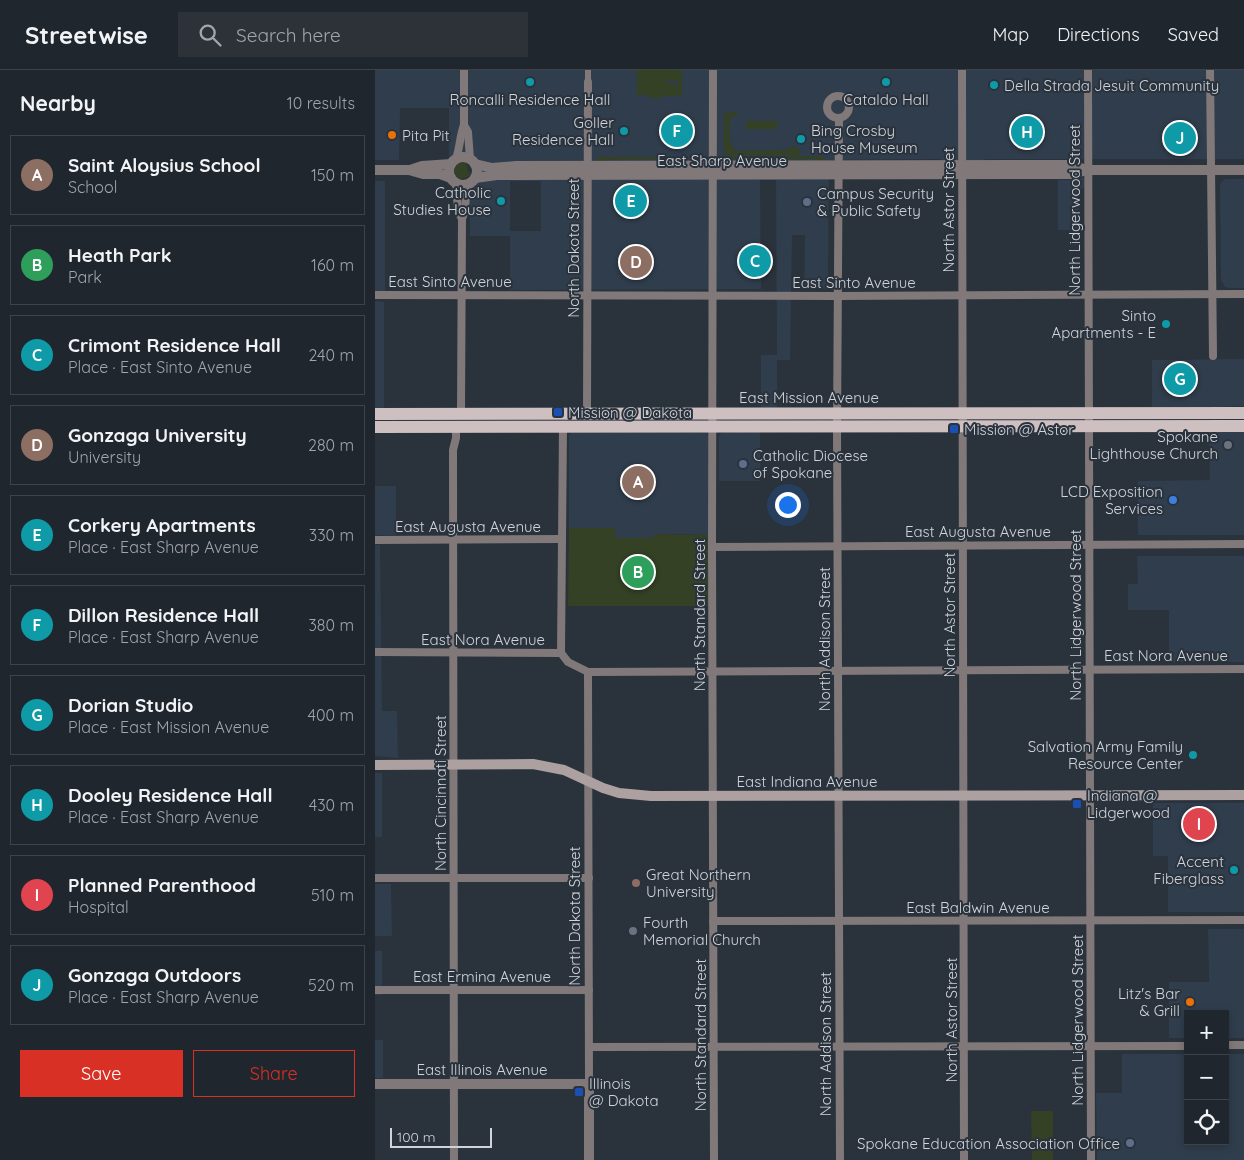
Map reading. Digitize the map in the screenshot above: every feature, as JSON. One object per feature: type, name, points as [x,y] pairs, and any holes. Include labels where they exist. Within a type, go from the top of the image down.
[{"type":"main road","name":"East Mission Avenue","points":[[375,414],[837,414],[963,412],[1089,420],[1244,426]]},
{"type":"main road","name":"East Mission Avenue","points":[[375,427],[963,427],[1244,413]]},
{"type":"main road","points":[[409,427],[428,422],[451,421],[458,418],[461,414]]},
{"type":"main road","name":"East Indiana Avenue","points":[[375,765],[533,764],[565,770],[619,793],[651,796],[1244,795]]},
{"type":"street","points":[[462,220],[449,171],[461,144],[461,132],[464,124],[464,70]]},
{"type":"street","points":[[588,70],[588,82]]},
{"type":"street","name":"North Standard Street","points":[[713,70],[712,796],[715,1160]]},
{"type":"street","name":"North Astor Street","points":[[962,70],[964,1160]]},
{"type":"street","name":"North Lidgerwood Street","points":[[1088,70],[1091,1160]]},
{"type":"street","points":[[1210,70],[1213,356]]},
{"type":"street","name":"North Dakota Street","points":[[587,414],[588,82]]},
{"type":"street","name":"North Addison Street","points":[[839,118],[837,427],[840,1160]]},
{"type":"street","points":[[461,414],[462,220],[465,210],[465,197],[477,171],[473,161],[468,132],[464,124]]},
{"type":"street","points":[[409,170],[453,161],[463,157],[473,161]]},
{"type":"street","name":"East Sharp Avenue","points":[[473,161],[492,168],[516,166],[588,170]]},
{"type":"street","points":[[375,170],[409,170],[423,174],[440,174],[463,185],[473,181]]},
{"type":"street","name":"East Sharp Avenue","points":[[473,181],[497,175],[588,170],[962,170],[1071,174],[1088,170],[1244,170]]},
{"type":"street","name":"East Sinto Avenue","points":[[375,295],[838,296],[1244,294]]},
{"type":"street","points":[[561,653],[562,540],[568,427],[573,414]]},
{"type":"street","name":"North Cincinnati Street","points":[[454,1160],[453,450],[456,427]]},
{"type":"street","name":"East Augusta Avenue","points":[[375,540],[562,540]]},
{"type":"street","name":"East Augusta Avenue","points":[[712,547],[1244,544]]},
{"type":"street","name":"East Nora Avenue","points":[[375,652],[561,653],[568,662],[588,672],[1244,669]]},
{"type":"street","name":"North Dakota Street","points":[[588,672],[589,1160]]},
{"type":"street","points":[[375,878],[589,878]]},
{"type":"street","name":"East Baldwin Avenue","points":[[713,921],[1244,920]]},
{"type":"street","name":"East Ermina Avenue","points":[[375,990],[589,990]]},
{"type":"street","points":[[589,1047],[1184,1046]]},
{"type":"street","points":[[1229,1046],[1244,1046]]},
{"type":"street","name":"East Illinois Avenue","points":[[375,1084],[589,1084]]},
{"type":"shaded area","points":[[375,70],[1244,70],[1244,159],[986,159],[980,161],[946,162],[940,159],[829,160],[828,289],[804,289],[805,235],[792,235],[790,360],[777,360],[777,410],[761,410],[761,355],[777,355],[776,180],[760,180],[761,289],[510,290],[510,236],[470,236],[470,215],[468,209],[471,187],[480,180],[479,161],[449,161],[449,108],[400,108],[399,160],[375,160]],"holes":[[[510,181],[541,181],[541,231],[510,231]]]},
{"type":"shaded area","points":[[1075,177],[1084,178],[1084,186],[1078,193],[1079,230],[1058,230],[1058,180],[1069,180]]},
{"type":"shaded area","points":[[1225,179],[1244,179],[1244,288],[1225,287],[1221,280],[1220,185]]},
{"type":"shaded area","points":[[375,181],[385,181],[385,291],[375,291]]},
{"type":"shaded area","points":[[375,301],[384,302],[384,410],[375,410]]},
{"type":"shaded area","points":[[1244,359],[1244,406],[1152,409],[1152,360]]},
{"type":"shaded area","points":[[1209,430],[1244,430],[1244,535],[1138,535],[1138,481],[1210,480]]},
{"type":"shaded area","points":[[760,431],[760,481],[719,481],[719,437],[721,433]]},
{"type":"shaded area","points":[[571,433],[707,433],[708,535],[656,534],[652,538],[615,538],[614,528],[569,528],[569,435]]},
{"type":"shaded area","points":[[375,486],[396,486],[396,535],[375,535]]},
{"type":"shaded area","points":[[375,545],[380,545],[382,711],[397,711],[398,758],[375,756]]},
{"type":"shaded area","points":[[1137,556],[1244,556],[1244,662],[1169,662],[1169,610],[1128,610],[1128,584],[1138,584]]},
{"type":"shaded area","points":[[375,773],[382,773],[382,837],[375,837]]},
{"type":"shaded area","points":[[1153,803],[1244,803],[1244,912],[1168,912],[1168,856],[1153,856]]},
{"type":"shaded area","points":[[375,884],[391,884],[392,936],[375,936]]},
{"type":"shaded area","points":[[1208,929],[1244,929],[1244,1038],[1229,1038],[1229,1010],[1184,1010],[1184,1038],[1169,1038],[1169,982],[1209,982]]},
{"type":"shaded area","points":[[375,951],[382,951],[382,995],[375,995]]},
{"type":"shaded area","points":[[375,1040],[383,1040],[383,1078],[375,1078]]},
{"type":"shaded area","points":[[1122,1054],[1184,1054],[1184,1145],[1229,1145],[1229,1054],[1244,1054],[1244,1160],[1097,1160],[1096,1093],[1122,1093]]},
{"type":"green space","points":[[637,70],[682,70],[682,96],[677,96],[677,80],[666,80],[665,82],[676,83],[676,96],[649,98],[649,95],[637,95]]},
{"type":"green space","points":[[737,112],[737,116],[730,118],[729,132],[731,145],[737,151],[786,150],[793,146],[800,150],[800,155],[724,155],[724,113]]},
{"type":"green space","points":[[746,121],[777,121],[777,129],[746,129]]},
{"type":"green space","points":[[724,156],[824,156],[824,160],[732,159],[726,161]]},
{"type":"green space","points":[[597,157],[703,157],[703,160],[701,162],[696,159],[605,160],[599,162]]},
{"type":"green space","points":[[466,162],[468,171],[471,173],[462,179],[458,178],[454,170],[457,164]]},
{"type":"green space","points":[[569,528],[615,528],[615,538],[652,538],[656,534],[708,535],[709,606],[568,606]]},
{"type":"green space","points":[[1031,1111],[1053,1111],[1053,1160],[1032,1160]]},
{"type":"place","name":"Roncalli Residence Hall","points":[[530,82]]},
{"type":"place","name":"Cataldo Hall","points":[[886,82]]},
{"type":"place","name":"Della Strada Jesuit Community","points":[[994,85]]},
{"type":"place","name":"Goller Residence Hall","points":[[624,131]]},
{"type":"place","name":"Dillon Residence Hall","points":[[677,131]]},
{"type":"place","name":"Dooley Residence Hall","points":[[1027,132]]},
{"type":"place","name":"Pita Pit","points":[[392,135]]},
{"type":"place","name":"Gonzaga Outdoors","points":[[1180,138]]},
{"type":"place","name":"Bing Crosby House Museum","points":[[801,139]]},
{"type":"place","name":"Catholic Studies House","points":[[501,201]]},
{"type":"place","name":"Corkery Apartments","points":[[631,201]]},
{"type":"place","name":"Campus Security & Public Safety","points":[[807,202]]},
{"type":"place","name":"Crimont Residence Hall","points":[[755,261]]},
{"type":"place","name":"Gonzaga University","points":[[636,262]]},
{"type":"place","name":"Sinto Apartments - E","points":[[1166,324]]},
{"type":"place","name":"Dorian Studio","points":[[1180,379]]},
{"type":"place","name":"Mission @ Dakota","points":[[558,412]]},
{"type":"place","name":"Mission @ Astor","points":[[954,429]]},
{"type":"place","name":"Spokane Lighthouse Church","points":[[1228,445]]},
{"type":"place","name":"Catholic Diocese of Spokane","points":[[743,464]]},
{"type":"place","name":"Saint Aloysius School","points":[[638,482]]},
{"type":"place","name":"LCD Exposition Services","points":[[1173,500]]},
{"type":"place","name":"Heath Park","points":[[638,572]]},
{"type":"place","name":"Salvation Army Family Resource Center","points":[[1193,755]]},
{"type":"place","name":"Indiana @ Lidgerwood","points":[[1077,804]]},
{"type":"place","name":"Planned Parenthood","points":[[1199,824]]},
{"type":"place","name":"Accent Fiberglass","points":[[1234,870]]},
{"type":"place","name":"Great Northern University","points":[[636,883]]},
{"type":"place","name":"Fourth Memorial Church","points":[[633,931]]},
{"type":"place","name":"Litz's Bar & Grill","points":[[1190,1002]]},
{"type":"place","name":"Illinois @ Dakota","points":[[579,1092]]},
{"type":"place","name":"Spokane Education Association Office","points":[[1130,1143]]}]
